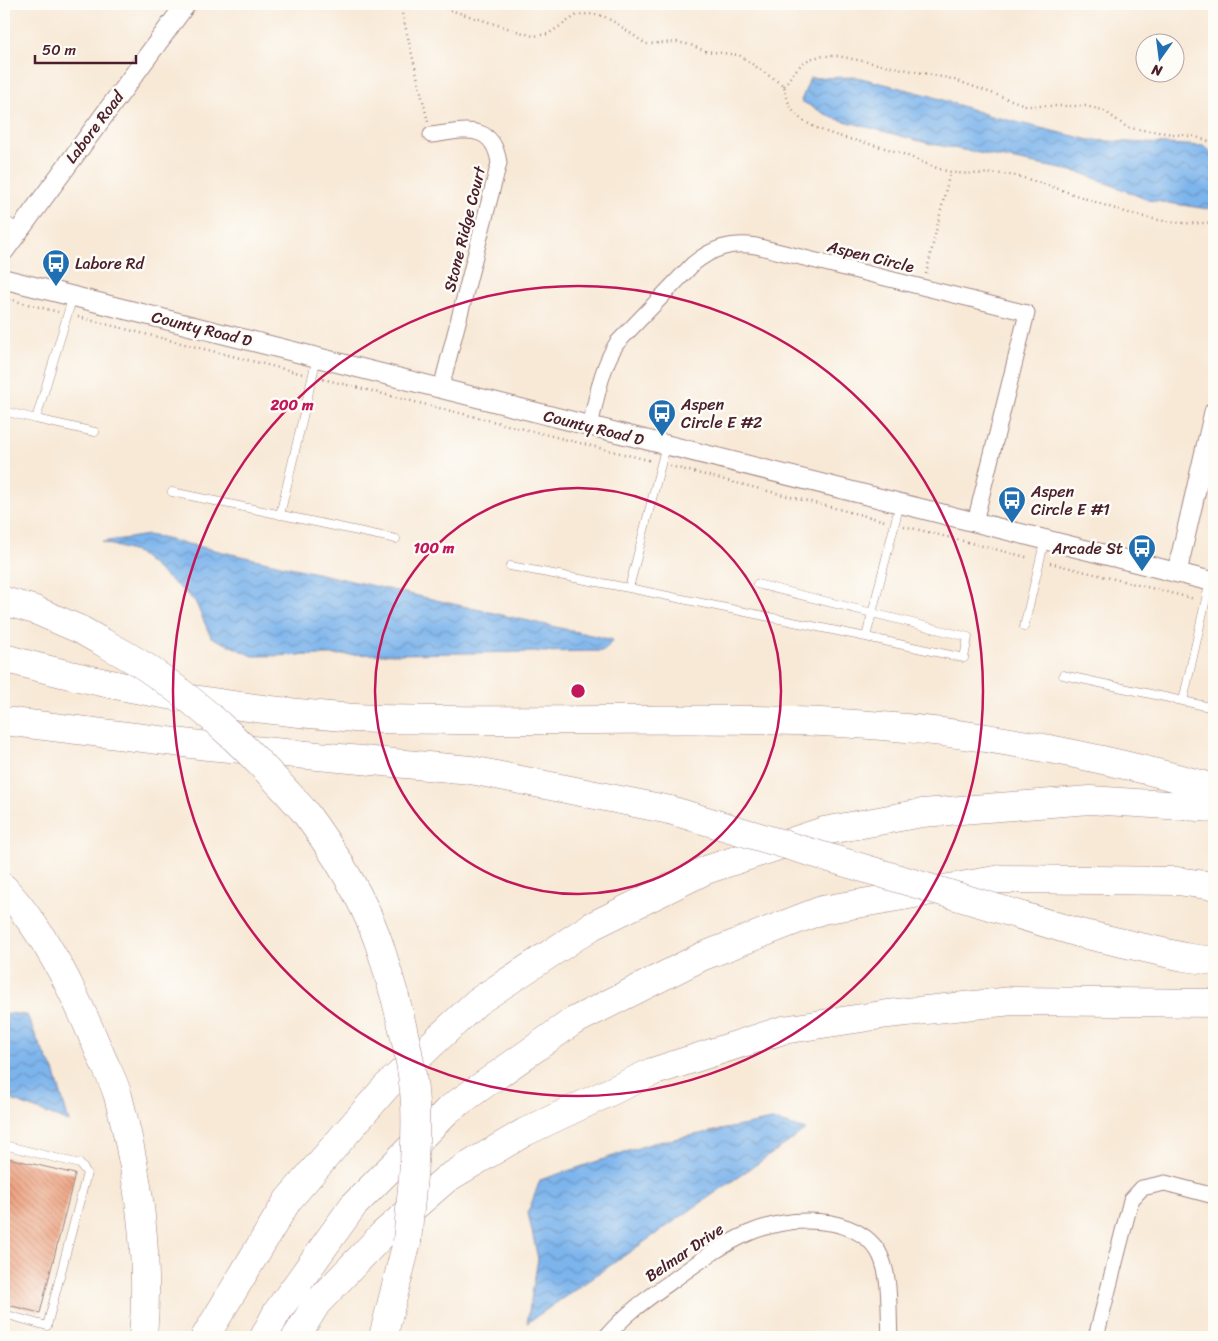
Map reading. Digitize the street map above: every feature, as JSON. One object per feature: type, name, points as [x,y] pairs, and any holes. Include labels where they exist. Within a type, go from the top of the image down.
[{"type":"highway","points":[[4,601],[35,610],[81,630],[147,668],[216,720],[265,768],[304,811],[331,847],[354,888],[376,937],[395,997],[405,1038],[415,1103],[414,1173],[407,1242],[383,1337]]},
{"type":"highway","points":[[4,658],[45,670],[144,691],[261,709],[357,718],[767,720],[882,726],[969,736],[1133,765],[1214,788]]},
{"type":"highway","points":[[4,721],[208,746],[471,770],[670,810],[1079,933],[1214,962]]},
{"type":"highway","points":[[205,1337],[288,1200],[386,1087],[477,1002],[592,926],[706,870],[824,831],[922,813],[1090,800],[1214,808]]},
{"type":"highway","points":[[264,1337],[277,1312],[353,1206],[448,1110],[572,1022],[701,957],[822,910],[1001,879],[1177,881],[1214,886]]},
{"type":"highway","points":[[4,888],[28,915],[77,999],[118,1095],[140,1200],[146,1300],[143,1337]]},
{"type":"highway","points":[[296,1337],[317,1303],[383,1234],[446,1180],[525,1132],[652,1072],[783,1030],[888,1014],[1012,1001],[1214,1003]]},
{"type":"street","name":"Labore Road","points":[[4,251],[12,224],[186,4]]},
{"type":"street","name":"Stone Ridge Court","points":[[432,135],[474,130],[484,134],[498,152],[499,163],[441,388]]},
{"type":"street","name":"Aspen Circle","points":[[590,426],[608,357],[618,343],[693,264],[717,248],[732,245],[756,246],[923,287],[1027,313],[975,522]]},
{"type":"street","name":"County Road D","points":[[4,279],[1212,581]]},
{"type":"street","points":[[1176,572],[1214,412]]},
{"type":"street","points":[[1096,1337],[1130,1200],[1142,1188],[1165,1183],[1214,1196]]},
{"type":"street","name":"Belmar Drive","points":[[606,1337],[631,1310],[722,1246],[755,1230],[799,1221],[843,1226],[860,1233],[870,1241],[884,1264],[890,1337]]},
{"type":"lane","points":[[36,419],[73,296]]},
{"type":"lane","points":[[280,515],[317,358]]},
{"type":"lane","points":[[4,411],[94,432]]},
{"type":"lane","points":[[629,588],[666,444]]},
{"type":"lane","points":[[172,492],[396,539]]},
{"type":"lane","points":[[866,637],[900,503]]},
{"type":"lane","points":[[1024,627],[1045,539]]},
{"type":"lane","points":[[510,566],[629,588],[964,658],[968,636],[872,614],[757,584]]},
{"type":"lane","points":[[1183,701],[1205,602],[1212,581]]},
{"type":"lane","points":[[1063,675],[1214,708]]},
{"type":"lane","points":[[4,1145],[80,1164],[86,1173],[48,1326],[4,1314]]},
{"type":"path","points":[[400,4],[432,135]]},
{"type":"path","points":[[431,4],[533,36],[548,34],[577,15],[603,16],[616,22],[646,44],[677,42],[705,51],[739,54],[784,86],[792,111],[804,121],[826,132],[898,152],[919,162],[950,171],[1013,175],[1166,222],[1214,222]]},
{"type":"path","points":[[784,86],[803,61],[822,56],[838,56],[952,79],[1028,106],[1085,106],[1103,110],[1128,128],[1196,138],[1214,143]]},
{"type":"path","points":[[923,287],[950,171]]},
{"type":"path","points":[[4,298],[1205,602]]},
{"type":"water","points":[[857,77],[928,95],[991,116],[1090,140],[1205,146],[1214,155],[1214,198],[1208,209],[1148,200],[1082,173],[927,143],[833,118],[801,101],[810,78]]},
{"type":"water","points":[[148,535],[613,640],[604,651],[253,656],[211,637],[195,601],[138,553],[102,542]]},
{"type":"water","points":[[7,1013],[27,1015],[39,1044],[54,1070],[69,1122],[4,1097]]},
{"type":"water","points":[[772,1120],[806,1130],[527,1323],[538,1259],[528,1213],[540,1180],[653,1143]]},
{"type":"building","points":[[4,1157],[75,1174],[40,1313],[4,1304]]},
{"type":"place","name":"Labore Rd","points":[[56,287]]},
{"type":"place","name":"Aspen Circle E #2","points":[[662,437]]},
{"type":"place","name":"Aspen Circle E #1","points":[[1012,524]]},
{"type":"place","name":"Arcade St","points":[[1142,572]]}]
